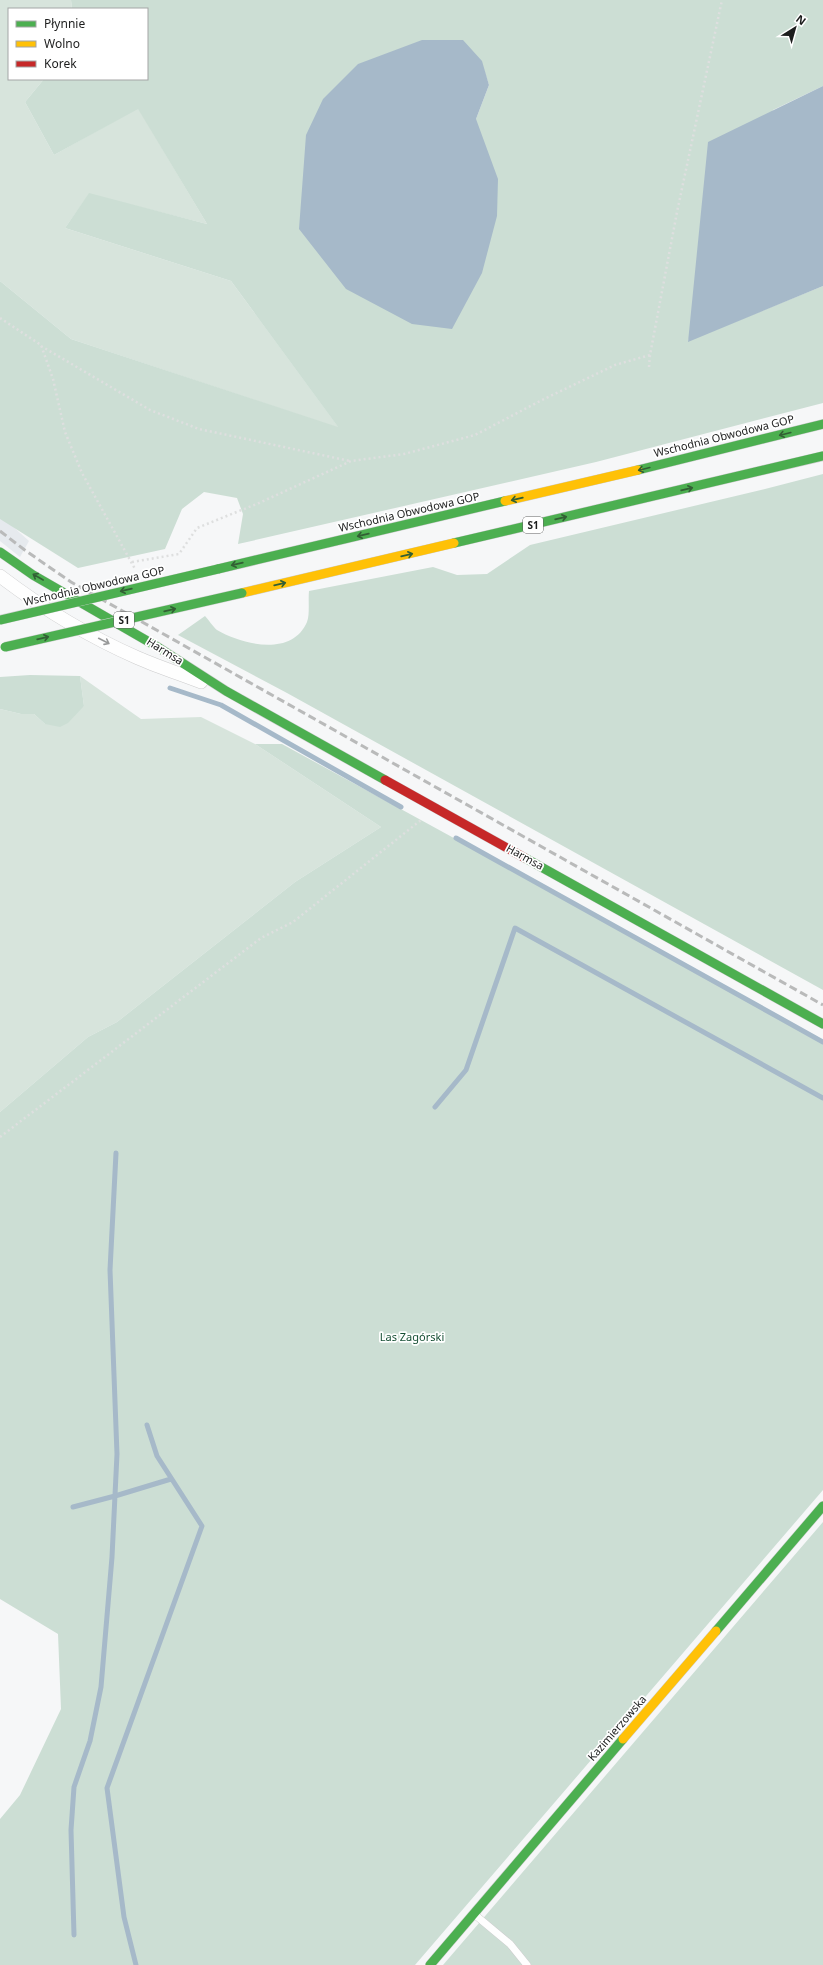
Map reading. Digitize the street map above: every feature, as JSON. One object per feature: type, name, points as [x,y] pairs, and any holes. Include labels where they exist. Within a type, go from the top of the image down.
[{"type":"main road","name":"Wschodnia Obwodowa GOP","points":[[0,620],[638,470],[823,424]]},
{"type":"main road","name":"S1","points":[[2,648],[823,456]]},
{"type":"main road","name":"Harmsa","points":[[0,552],[33,575],[156,646],[226,691],[823,1024]]},
{"type":"main road","name":"Kazimierzowska","points":[[430,1965],[823,1506]]},
{"type":"street","name":"Harmsa","points":[[0,576],[28,597],[138,658],[226,691]]},
{"type":"lane","points":[[474,1914],[510,1944],[527,1965]]},
{"type":"path","points":[[649,367],[677,212],[722,0]]},
{"type":"path","points":[[0,318],[41,346],[150,410],[199,429],[351,461]]},
{"type":"path","points":[[41,346],[53,379],[68,438],[82,473],[132,562],[179,554],[197,528],[260,502],[351,461],[404,454],[475,435],[542,400],[615,365],[650,355]]},
{"type":"path","points":[[0,1137],[261,938],[293,922],[437,808]]},
{"type":"shaded area","points":[[0,0],[71,0],[72,8],[8,8],[8,80],[43,80],[25,102],[54,155],[138,108],[207,224],[89,194],[65,228],[231,281],[339,428],[71,339],[0,281]]},
{"type":"shaded area","points":[[0,515],[29,541],[20,557],[0,541]]},
{"type":"shaded area","points":[[80,676],[141,719],[201,717],[255,744],[381,827],[295,882],[117,1022],[88,1037],[0,1112],[0,709],[21,714],[34,714],[45,724],[84,706]]},
{"type":"green space","points":[[71,0],[823,0],[823,86],[773,110],[688,341],[823,286],[823,403],[596,462],[238,544],[243,514],[237,498],[204,492],[182,509],[165,549],[78,568],[0,519],[0,281],[71,339],[338,427],[231,281],[65,228],[89,193],[207,224],[138,109],[54,155],[25,102],[43,80],[148,80],[148,8],[72,8]],"holes":[[[481,61],[489,85],[476,119]]]},
{"type":"green space","points":[[823,474],[823,990],[287,693],[178,635],[205,616],[217,630],[240,640],[266,645],[279,644],[290,640],[300,633],[307,622],[309,591],[433,567],[457,575],[487,574],[530,545]]},
{"type":"green space","points":[[30,675],[80,676],[84,706],[68,723],[60,727],[45,724],[34,714],[21,714],[0,709],[0,677]]},
{"type":"green space","name":"Las Zagórski","points":[[255,744],[282,744],[823,1040],[823,1490],[415,1965],[0,1965],[0,1819],[20,1795],[61,1709],[58,1634],[0,1599],[0,1112],[88,1037],[117,1022],[295,882],[381,827]]},
{"type":"green space","points":[[823,1522],[823,1965],[443,1965]]},
{"type":"water","points":[[422,40],[463,40],[482,61],[489,85],[476,119],[498,179],[497,216],[482,273],[452,329],[412,324],[346,289],[299,229],[306,135],[323,99],[358,64]]},
{"type":"water","points":[[823,86],[823,286],[688,342],[708,142]]},
{"type":"waterway","points":[[170,688],[221,705],[401,807]]},
{"type":"waterway","points":[[456,838],[823,1042]]},
{"type":"waterway","points":[[435,1107],[466,1070],[515,928],[823,1098]]},
{"type":"waterway","points":[[74,1935],[71,1830],[74,1787],[90,1741],[101,1687],[112,1557],[117,1454],[110,1270],[116,1153]]},
{"type":"waterway","points":[[136,1965],[124,1917],[107,1788],[202,1526],[157,1456],[147,1425]]},
{"type":"waterway","points":[[73,1507],[171,1479]]},
{"type":"railway","points":[[0,531],[71,582],[823,1005]]},
{"type":"traffic: fast","points":[[638,470],[823,424]]},
{"type":"traffic: fast","points":[[454,543],[823,456]]},
{"type":"traffic: fast","points":[[218,569],[505,501]]},
{"type":"traffic: fast","points":[[0,552],[33,575],[156,646],[226,691],[385,780]]},
{"type":"traffic: fast","points":[[0,620],[218,569]]},
{"type":"traffic: fast","points":[[5,647],[242,593]]},
{"type":"traffic: fast","points":[[525,858],[823,1024]]},
{"type":"traffic: fast","points":[[716,1631],[823,1506]]},
{"type":"traffic: fast","points":[[430,1965],[623,1739]]},
{"type":"traffic: slow","points":[[505,501],[638,470]]},
{"type":"traffic: slow","points":[[242,593],[454,543]]},
{"type":"traffic: slow","points":[[623,1739],[716,1631]]},
{"type":"traffic: jam","points":[[385,780],[525,858]]}]
